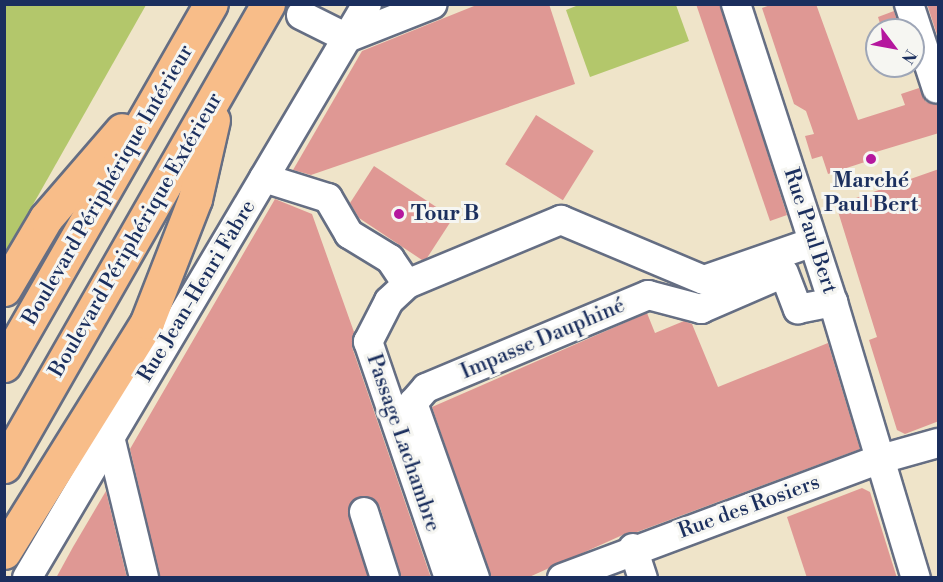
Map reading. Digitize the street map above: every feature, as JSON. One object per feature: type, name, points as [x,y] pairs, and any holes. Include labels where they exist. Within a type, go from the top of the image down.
[{"type":"highway","name":"Boulevard Périphérique Intérieur","points":[[4,365],[212,4]]},
{"type":"highway","name":"Boulevard Périphérique Extérieur","points":[[4,466],[268,4]]},
{"type":"highway","points":[[4,289],[46,218],[171,74]]},
{"type":"highway","points":[[4,552],[147,322],[195,199],[221,85]]},
{"type":"street","points":[[301,15],[347,38],[373,15],[433,4]]},
{"type":"street","name":"Rue Paul Bert","points":[[735,4],[833,302],[916,578]]},
{"type":"street","points":[[909,4],[937,89]]},
{"type":"street","name":"Rue Jean-Henri Fabre","points":[[27,578],[347,38]]},
{"type":"street","points":[[264,177],[328,198],[350,234],[390,259],[407,284],[561,220],[704,280],[813,242]]},
{"type":"street","name":"Impasse Dauphiné","points":[[475,578],[413,403],[426,388],[648,295],[701,309],[784,273],[798,309],[833,302]]},
{"type":"street","name":"Passage Lachambre","points":[[407,284],[389,301],[368,342],[450,578]]},
{"type":"street","points":[[110,436],[144,578]]},
{"type":"street","name":"Rue des Rosiers","points":[[576,575],[633,548],[881,459],[939,443]]},
{"type":"street","points":[[364,512],[386,578]]},
{"type":"street","points":[[633,548],[643,578]]},
{"type":"green space","points":[[581,4],[676,5],[689,41],[590,77],[566,10]]},
{"type":"green space","points":[[4,5],[146,5],[5,254]]},
{"type":"building","points":[[479,4],[549,4],[575,84],[311,175],[293,170],[362,51]]},
{"type":"building","points":[[696,4],[720,4],[787,215],[770,221]]},
{"type":"building","points":[[773,4],[816,4],[858,120],[905,105],[901,94],[919,88],[926,102],[939,105],[939,133],[866,155],[868,161],[828,174],[822,156],[812,159],[805,136],[814,134],[806,111],[794,104],[762,8]]},
{"type":"building","points":[[927,4],[939,4],[939,41]]},
{"type":"building","points":[[894,11],[896,18],[878,18]]},
{"type":"building","points":[[536,115],[594,151],[563,200],[505,164]]},
{"type":"building","name":"Tour B","points":[[374,166],[453,218],[427,258],[422,260],[359,218],[350,203]]},
{"type":"building","points":[[939,169],[939,421],[905,434],[897,430],[869,340],[877,337],[836,205]]},
{"type":"building","points":[[275,199],[312,214],[354,332],[352,347],[431,578],[401,578],[380,507],[367,496],[352,501],[348,509],[368,578],[160,578],[130,449]]},
{"type":"building","points":[[647,313],[655,333],[684,321],[692,324],[718,387],[828,343],[860,449],[637,532],[627,533],[527,578],[491,578],[432,407]]},
{"type":"building","points":[[862,488],[870,492],[897,578],[807,578],[787,517]]},
{"type":"building","points":[[106,491],[127,578],[56,578],[73,547]]},
{"type":"place","name":"Marché Paul Bert","points":[[871,159]]},
{"type":"place","name":"Tour B","points":[[399,214]]}]
